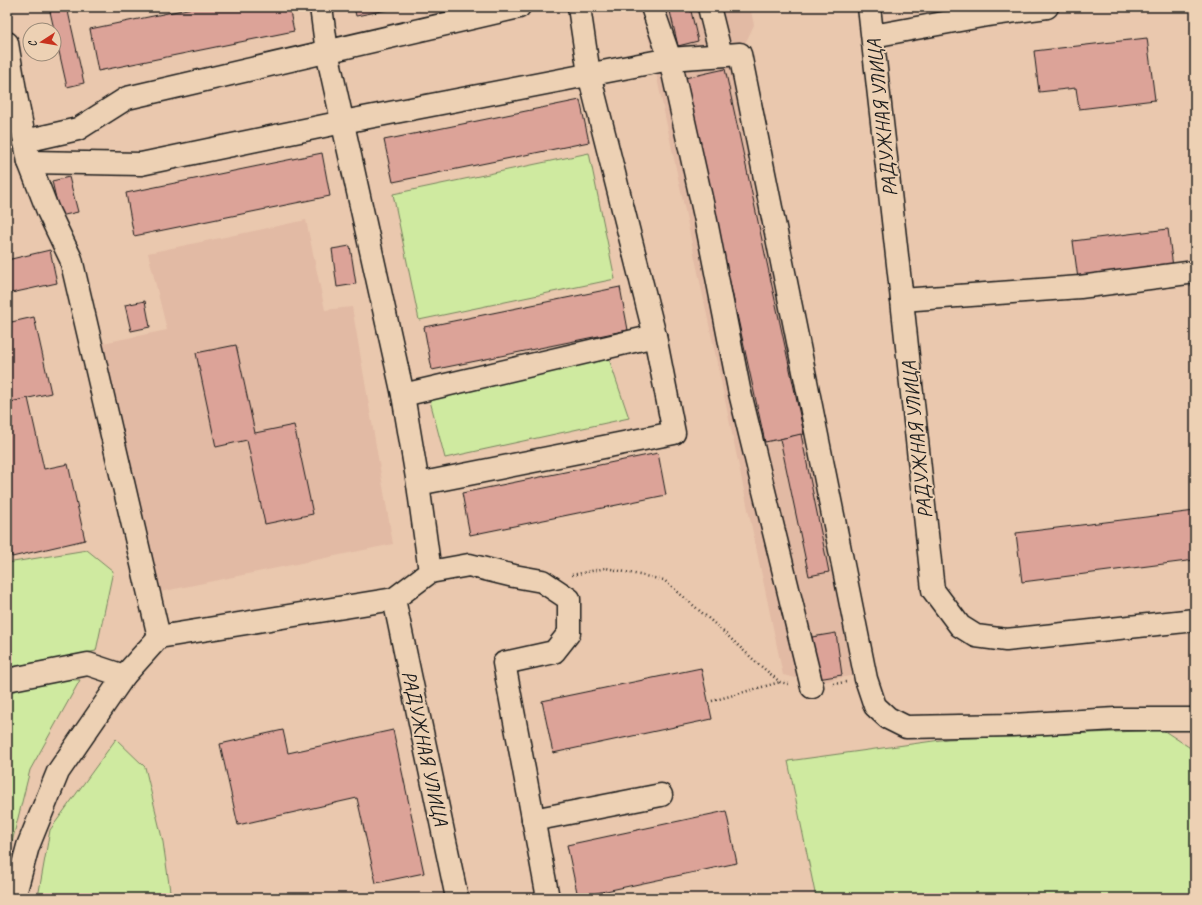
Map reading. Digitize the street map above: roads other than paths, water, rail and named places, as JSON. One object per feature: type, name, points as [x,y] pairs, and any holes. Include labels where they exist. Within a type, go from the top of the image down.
[{"type":"street","points":[[321,7],[327,52],[403,395],[418,484],[430,572]]},
{"type":"street","points":[[25,141],[78,129],[128,98],[519,7]]},
{"type":"street","points":[[418,484],[674,433],[655,336],[589,74],[579,7]]},
{"type":"street","points":[[652,7],[670,58],[705,216],[739,389],[812,687]]},
{"type":"street","points":[[709,7],[721,55]]},
{"type":"street","name":"РАДУЖНАЯ УЛИЦА","points":[[869,7],[933,590],[960,626],[976,636],[1006,640],[1195,620]]},
{"type":"street","points":[[873,36],[1005,10],[1047,7]]},
{"type":"street","points":[[7,43],[29,162],[48,211],[71,259],[159,637]]},
{"type":"street","points":[[29,162],[141,164],[343,122],[670,58],[740,54],[866,678],[875,706],[888,718],[906,727],[1012,725],[1116,719],[1195,719]]},
{"type":"street","points":[[902,300],[1080,287],[1195,272]]},
{"type":"street","points":[[403,395],[655,336]]},
{"type":"street","points":[[14,898],[28,846],[58,772],[124,676],[159,637],[394,598],[430,572],[469,565],[542,581],[569,599],[570,633],[554,652],[504,663],[548,898]]},
{"type":"street","name":"РАДУЖНАЯ УЛИЦА","points":[[394,598],[457,898]]},
{"type":"street","points":[[7,680],[88,664],[124,676]]},
{"type":"street","points":[[533,820],[661,795]]}]
